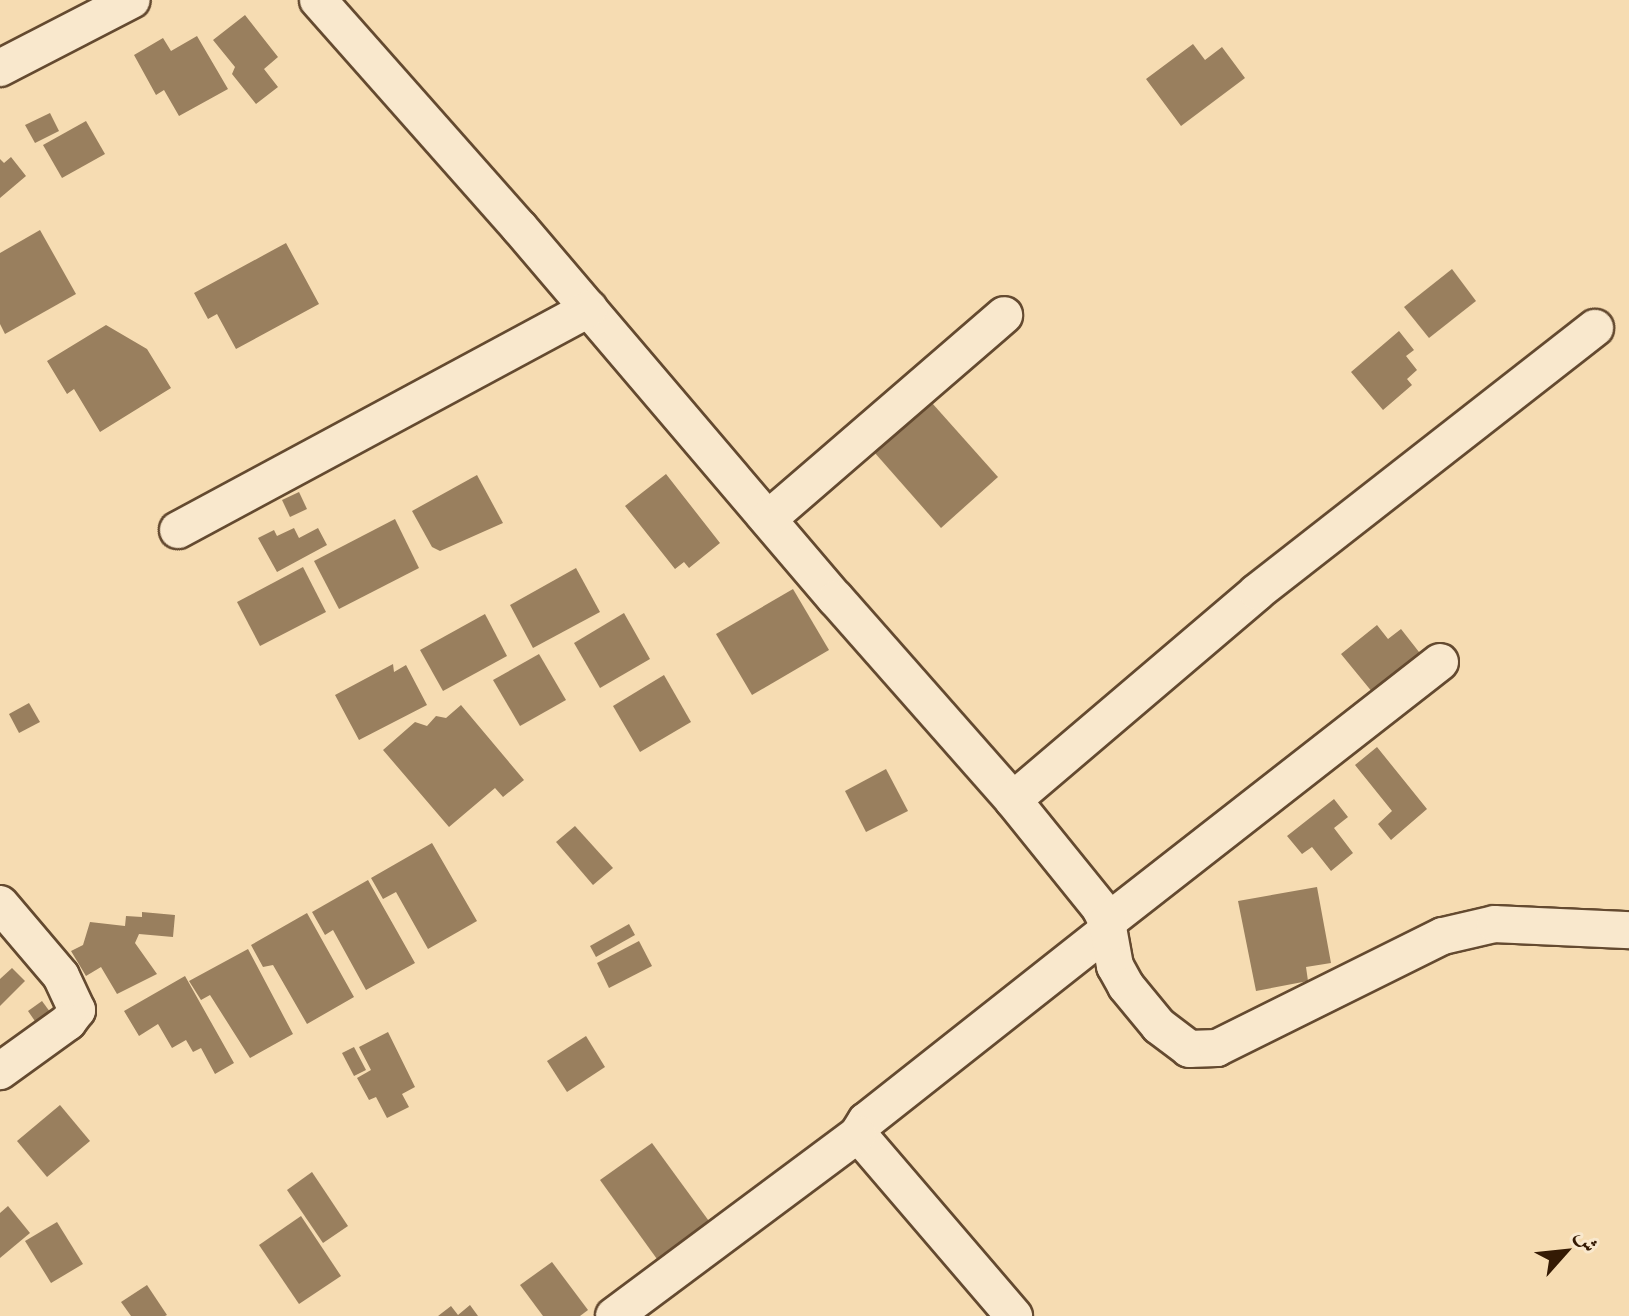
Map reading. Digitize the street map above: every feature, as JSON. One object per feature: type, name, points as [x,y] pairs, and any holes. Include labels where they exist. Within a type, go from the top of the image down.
[{"type":"street","points":[[0,68],[132,0]]},
{"type":"street","points":[[318,0],[1013,800],[1107,922],[1115,966],[1126,986],[1159,1026],[1189,1049],[1217,1048],[1443,936],[1495,924],[1629,930]]},
{"type":"street","points":[[178,530],[589,309]]},
{"type":"street","points":[[768,519],[1004,315]]},
{"type":"street","points":[[1013,800],[1257,592],[1595,328]]},
{"type":"street","points":[[614,1316],[858,1134],[866,1121],[1103,934],[1107,922],[1440,662]]},
{"type":"street","points":[[0,904],[61,976],[77,1010],[68,1022],[0,1071]]},
{"type":"street","points":[[858,1134],[1014,1316]]},
{"type":"building","points":[[245,15],[278,57],[264,69],[278,87],[256,104],[232,74],[235,67],[213,40]]},
{"type":"building","points":[[197,36],[228,89],[179,116],[164,90],[156,95],[134,55],[163,38],[171,51]]},
{"type":"building","points":[[1193,44],[1205,60],[1222,47],[1245,78],[1181,126],[1146,79]]},
{"type":"building","points":[[50,113],[59,131],[35,143],[25,125]]},
{"type":"building","points":[[86,121],[105,154],[62,178],[43,145]]},
{"type":"building","points":[[11,157],[26,176],[0,198],[0,159],[4,163]]},
{"type":"building","points":[[40,230],[76,294],[5,334],[0,324],[0,253]]},
{"type":"building","points":[[286,243],[319,304],[236,349],[217,314],[208,319],[194,293]]},
{"type":"building","points":[[1452,269],[1476,301],[1429,338],[1404,307]]},
{"type":"building","points":[[106,325],[147,349],[171,388],[100,432],[74,389],[67,394],[47,361]]},
{"type":"building","points":[[1399,331],[1414,350],[1406,356],[1417,370],[1407,379],[1412,385],[1383,410],[1351,372]]},
{"type":"building","points":[[924,394],[998,477],[941,528],[867,444]]},
{"type":"building","points":[[666,474],[720,543],[689,568],[684,562],[675,569],[625,506]]},
{"type":"building","points":[[477,475],[503,523],[440,551],[432,547],[412,511]]},
{"type":"building","points":[[299,492],[307,509],[290,517],[282,500]]},
{"type":"building","points":[[395,519],[419,568],[339,609],[314,561]]},
{"type":"building","points":[[294,528],[299,538],[318,528],[327,545],[277,572],[258,538],[274,530],[277,536]]},
{"type":"building","points":[[303,567],[326,612],[260,646],[237,602]]},
{"type":"building","points":[[576,568],[600,612],[533,648],[510,605]]},
{"type":"building","points":[[793,589],[829,650],[752,695],[716,634]]},
{"type":"building","points":[[624,613],[650,659],[600,688],[574,643]]},
{"type":"building","points":[[485,614],[507,656],[443,691],[420,650]]},
{"type":"building","points":[[1377,625],[1388,639],[1401,629],[1430,666],[1382,704],[1341,654]]},
{"type":"building","points":[[539,654],[566,700],[520,726],[493,680]]},
{"type":"building","points":[[393,664],[394,672],[406,665],[427,705],[359,740],[335,695]]},
{"type":"building","points":[[664,675],[691,722],[640,752],[613,706]]},
{"type":"building","points":[[29,703],[40,722],[19,733],[9,714]]},
{"type":"building","points":[[461,705],[524,780],[503,797],[495,788],[449,827],[383,750],[415,722],[427,726],[436,716],[446,718]]},
{"type":"building","points":[[1377,747],[1427,809],[1391,840],[1378,824],[1392,811],[1355,765]]},
{"type":"building","points":[[886,769],[908,811],[866,832],[845,791]]},
{"type":"building","points":[[1334,799],[1348,817],[1334,828],[1353,853],[1331,871],[1312,847],[1302,854],[1287,836]]},
{"type":"building","points":[[575,826],[613,868],[593,885],[556,842]]},
{"type":"building","points":[[432,843],[477,921],[428,949],[396,892],[383,899],[371,878]]},
{"type":"building","points":[[368,880],[415,963],[366,990],[333,930],[325,935],[312,912]]},
{"type":"building","points":[[1317,887],[1331,963],[1306,967],[1308,981],[1256,991],[1238,901]]},
{"type":"building","points":[[142,912],[175,915],[173,937],[139,934],[135,943],[157,974],[117,994],[101,967],[86,976],[71,951],[83,945],[90,922],[125,926],[126,916],[142,917]]},
{"type":"building","points":[[307,913],[354,997],[307,1024],[273,965],[263,967],[251,945]]},
{"type":"building","points":[[629,924],[635,935],[596,957],[590,946]]},
{"type":"building","points":[[639,941],[652,966],[609,988],[597,963]]},
{"type":"building","points":[[248,949],[293,1034],[250,1058],[210,995],[201,1000],[189,981]]},
{"type":"building","points":[[12,968],[25,981],[0,1006],[0,979]]},
{"type":"building","points":[[185,976],[234,1063],[215,1074],[201,1048],[193,1052],[186,1040],[172,1048],[158,1024],[139,1036],[124,1011]]},
{"type":"building","points":[[42,1001],[53,1016],[39,1027],[28,1011]]},
{"type":"building","points":[[388,1032],[415,1087],[402,1094],[409,1107],[387,1118],[376,1097],[369,1100],[357,1078],[371,1070],[359,1047]]},
{"type":"building","points":[[586,1036],[605,1067],[567,1092],[547,1061]]},
{"type":"building","points":[[354,1047],[366,1070],[354,1076],[342,1053]]},
{"type":"building","points":[[60,1105],[90,1141],[47,1177],[17,1141]]},
{"type":"building","points":[[652,1143],[714,1228],[662,1266],[600,1180]]},
{"type":"building","points":[[312,1172],[348,1226],[323,1243],[287,1190]]},
{"type":"building","points":[[8,1206],[30,1233],[0,1258],[0,1213]]},
{"type":"building","points":[[301,1216],[341,1276],[299,1304],[259,1245]]},
{"type":"building","points":[[57,1222],[83,1264],[51,1283],[25,1241]]},
{"type":"building","points":[[552,1262],[588,1310],[580,1316],[543,1316],[520,1285]]},
{"type":"building","points":[[147,1285],[167,1315],[131,1316],[121,1302]]},
{"type":"building","points":[[470,1305],[478,1316],[438,1316],[451,1306],[458,1315]]}]
